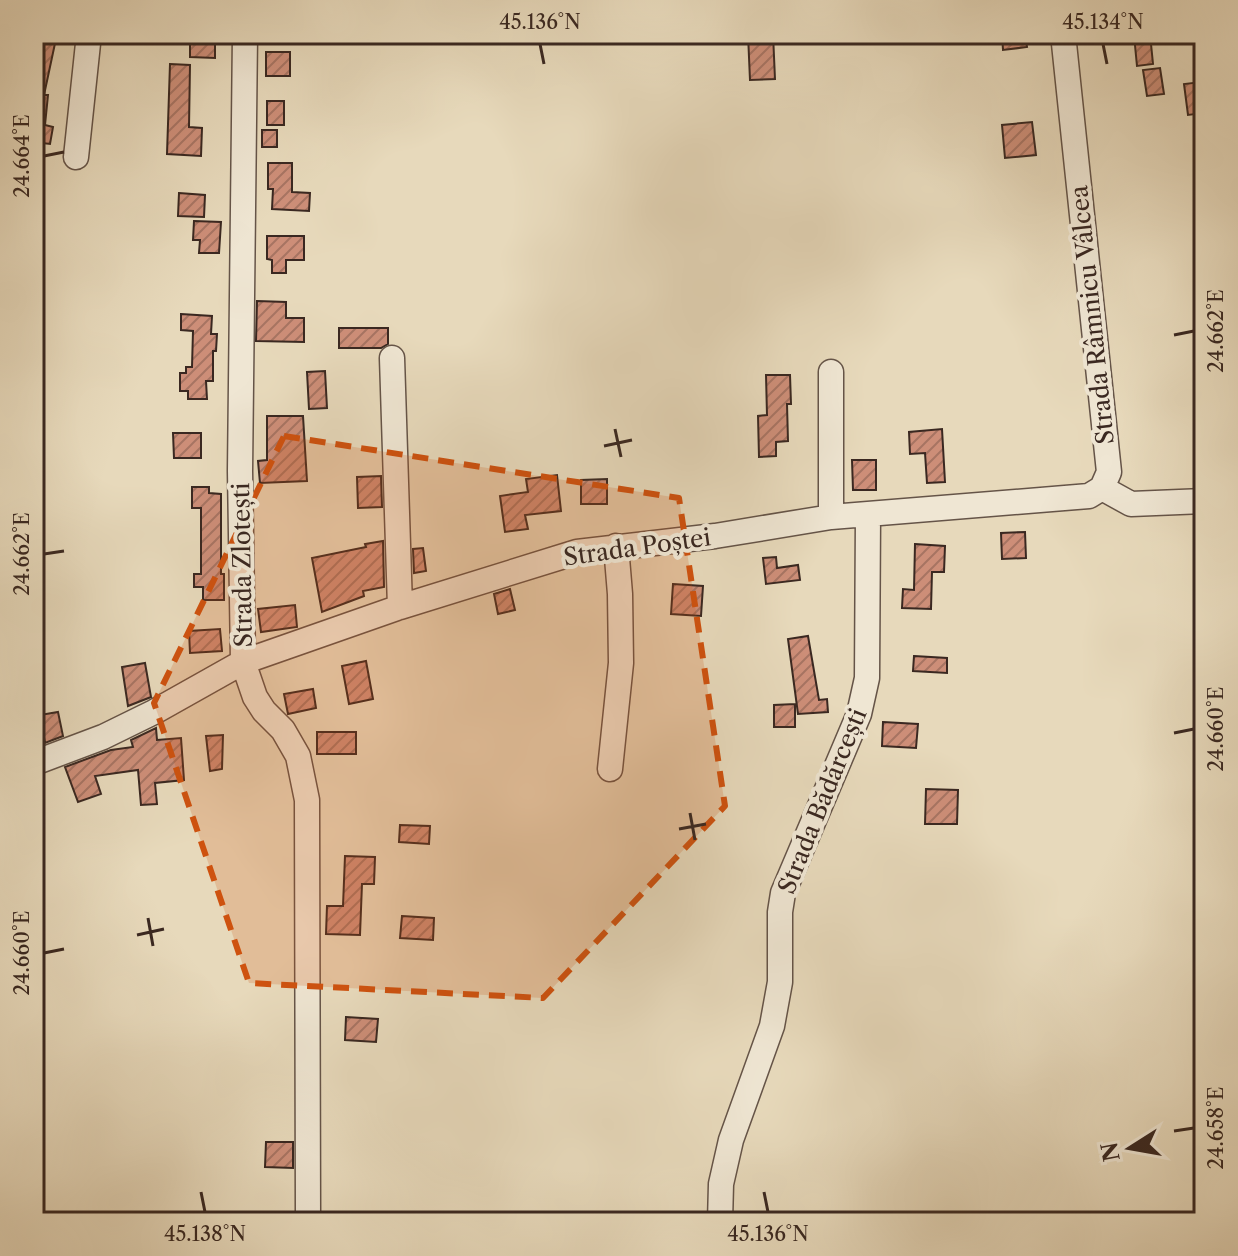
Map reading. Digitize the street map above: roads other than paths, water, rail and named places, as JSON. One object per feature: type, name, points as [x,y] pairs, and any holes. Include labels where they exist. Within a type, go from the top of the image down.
[{"type":"street","points":[[76,157],[89,34]]},
{"type":"street","name":"Strada Zlotești","points":[[245,34],[240,471],[243,662],[255,697],[283,730],[298,756],[307,800],[308,1222]]},
{"type":"street","name":"Strada Râmnicu Vâlcea","points":[[1063,34],[1109,472],[1102,488]]},
{"type":"street","points":[[392,358],[400,607]]},
{"type":"street","points":[[831,372],[831,517]]},
{"type":"street","points":[[1102,488],[1131,504],[1204,501]]},
{"type":"street","name":"Strada Poștei","points":[[34,763],[103,737],[243,662],[400,607],[577,552],[715,536],[831,517],[1089,496],[1102,488]]},
{"type":"street","name":"Strada Bădărcești","points":[[720,1222],[721,1184],[731,1140],[772,1026],[780,982],[783,893],[859,714],[867,678],[868,515]]},
{"type":"street","points":[[610,769],[621,663],[616,546]]}]
